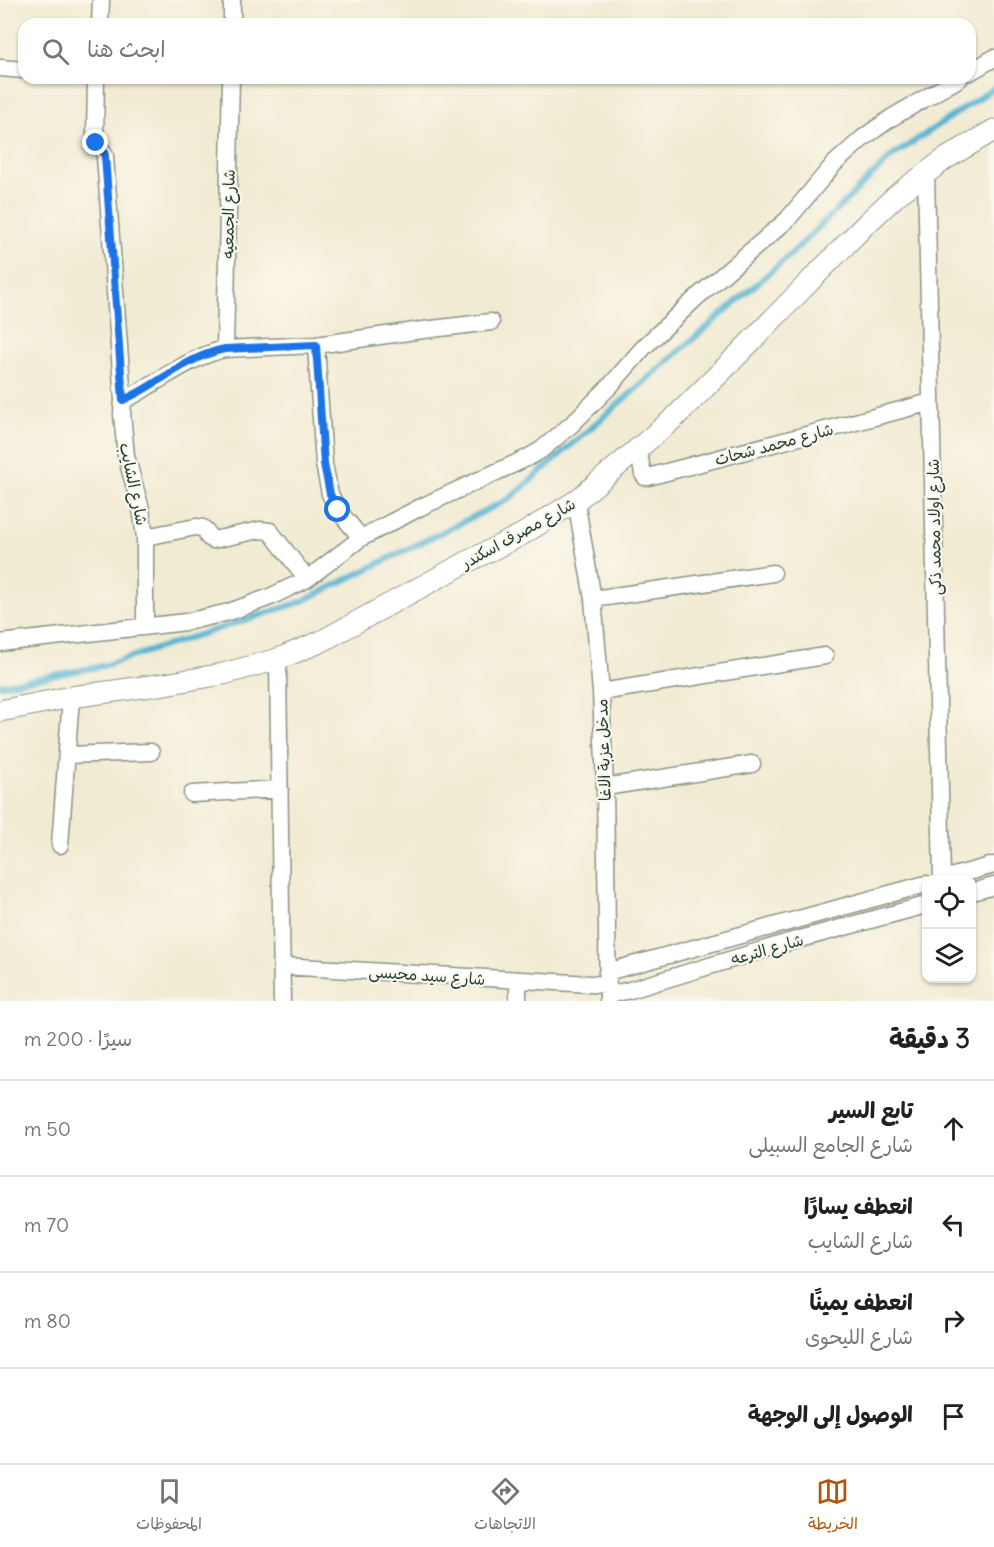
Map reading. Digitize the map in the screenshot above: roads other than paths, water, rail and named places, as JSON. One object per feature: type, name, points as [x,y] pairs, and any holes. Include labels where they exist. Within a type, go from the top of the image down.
[{"type":"street","points":[[100,18],[101,0]]},
{"type":"street","points":[[232,0],[232,18]]},
{"type":"street","points":[[976,68],[994,58]]},
{"type":"street","points":[[0,68],[18,70]]},
{"type":"street","name":"شارع الشايب","points":[[96,84],[95,138],[105,156],[126,456],[141,509],[145,537],[145,627]]},
{"type":"street","name":"شارع الجمعيه","points":[[225,349],[231,84]]},
{"type":"street","points":[[0,643],[186,622],[229,612],[270,597],[307,579],[361,537],[541,450],[572,424],[616,380],[644,347],[787,220],[834,164],[863,138],[891,118],[950,84]]},
{"type":"street","name":"شارع مصرف اسكندر","points":[[0,711],[223,674],[278,659],[320,642],[521,535],[576,501],[673,419],[726,368],[864,225],[897,195],[945,159],[994,129]]},
{"type":"street","name":"شارع اولاد محمد ذكى","points":[[926,174],[942,875]]},
{"type":"street","points":[[123,400],[139,393],[183,365],[211,352],[225,349],[316,345],[491,322]]},
{"type":"street","points":[[316,345],[324,464],[330,494],[338,510],[361,537]]},
{"type":"street","name":"شارع محمد شحات","points":[[638,449],[643,474],[648,477],[931,402]]},
{"type":"street","name":"مدخل عزبة الاغا","points":[[576,501],[594,599],[601,692],[608,988]]},
{"type":"street","points":[[145,537],[196,527],[203,528],[208,537],[213,540],[260,530],[270,531],[307,579]]},
{"type":"street","points":[[594,599],[773,573]]},
{"type":"street","points":[[601,692],[825,656]]},
{"type":"street","points":[[278,659],[282,1001]]},
{"type":"street","points":[[60,844],[70,698]]},
{"type":"street","points":[[67,754],[151,753]]},
{"type":"street","points":[[605,787],[752,764]]},
{"type":"street","points":[[192,794],[280,789]]},
{"type":"street","points":[[957,875],[994,865]]},
{"type":"street","name":"شارع الترعه","points":[[608,988],[922,886]]},
{"type":"street","points":[[976,891],[994,886]]},
{"type":"street","name":"شارع الترعه","points":[[608,988],[630,996],[789,942],[922,906]]},
{"type":"street","name":"شارع سيد محيسى","points":[[282,966],[518,980],[608,988]]},
{"type":"street","points":[[518,980],[518,1001]]},
{"type":"waterway","points":[[0,685],[103,666],[301,602],[509,499],[790,255],[891,157],[994,88]]}]
